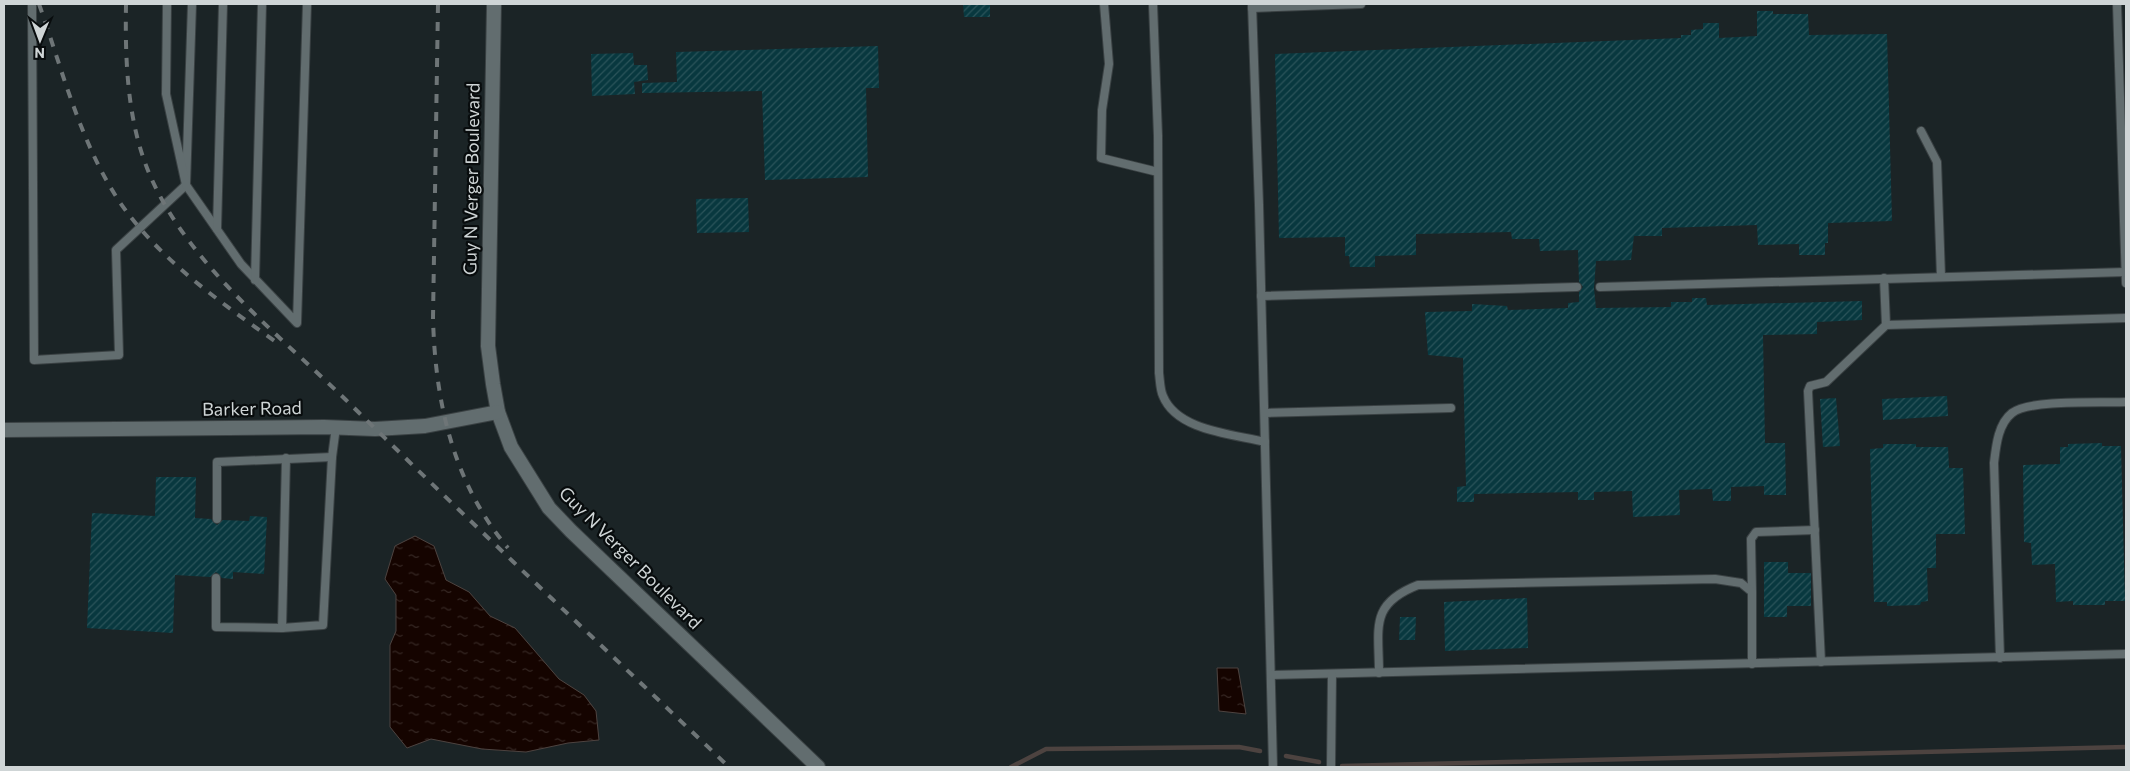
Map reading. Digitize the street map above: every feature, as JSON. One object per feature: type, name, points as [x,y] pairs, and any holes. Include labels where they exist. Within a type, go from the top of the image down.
[{"type":"street","name":"Guy N Verger Boulevard","points":[[494,4],[488,346],[498,412],[511,447],[549,508],[818,767]]},
{"type":"street","name":"Barker Road","points":[[4,430],[336,427],[375,429],[425,426],[498,412]]},
{"type":"lane","points":[[32,4],[34,360],[118,355],[116,250],[186,185],[192,4]]},
{"type":"lane","points":[[167,4],[166,94],[186,185],[241,264],[297,323],[307,4]]},
{"type":"lane","points":[[217,230],[224,4]]},
{"type":"lane","points":[[256,280],[262,4]]},
{"type":"lane","points":[[1104,4],[1109,64],[1102,110],[1101,158],[1158,172]]},
{"type":"lane","points":[[1153,4],[1162,395],[1172,410],[1190,424],[1265,442]]},
{"type":"lane","points":[[1273,767],[1265,413],[1252,6],[1361,4]]},
{"type":"lane","points":[[2117,4],[2126,284]]},
{"type":"lane","points":[[1921,131],[1937,162],[1940,277]]},
{"type":"lane","points":[[1600,287],[2126,272]]},
{"type":"lane","points":[[1884,278],[1886,325]]},
{"type":"lane","points":[[1261,296],[1576,287]]},
{"type":"lane","points":[[1821,662],[1808,391],[1810,386],[1826,382],[1886,325],[2126,318]]},
{"type":"lane","points":[[2000,658],[1994,463],[1998,435],[2011,414],[2028,405],[2126,402]]},
{"type":"lane","points":[[1265,413],[1451,408]]},
{"type":"lane","points":[[216,578],[216,627],[282,628],[323,625],[332,457],[336,427]]},
{"type":"lane","points":[[217,519],[217,462],[332,457]]},
{"type":"lane","points":[[282,628],[286,458]]},
{"type":"lane","points":[[1752,664],[1750,539],[1756,532],[1815,530]]},
{"type":"lane","points":[[1379,673],[1379,616],[1390,601],[1405,590],[1418,585],[1715,578],[1741,583],[1752,592]]},
{"type":"lane","points":[[1271,675],[2126,654]]},
{"type":"lane","points":[[1331,767],[1332,674]]},
{"type":"water","points":[[415,536],[434,546],[446,580],[469,592],[490,616],[515,628],[559,679],[584,695],[596,711],[599,740],[568,743],[526,752],[482,749],[431,739],[407,748],[390,727],[390,645],[396,631],[396,595],[385,579],[395,546]]},
{"type":"water","points":[[1217,668],[1238,668],[1246,714],[1219,711]]},
{"type":"building","points":[[963,4],[990,4],[990,17],[964,17]]},
{"type":"building","points":[[1757,11],[1773,11],[1773,14],[1808,14],[1809,35],[1887,34],[1892,221],[1828,223],[1828,243],[1825,243],[1825,255],[1799,255],[1799,244],[1758,245],[1757,225],[1662,228],[1662,236],[1634,236],[1631,260],[1596,261],[1594,288],[1596,308],[1671,307],[1671,302],[1692,302],[1692,298],[1706,298],[1707,305],[1862,301],[1862,320],[1817,322],[1817,334],[1763,335],[1765,443],[1785,443],[1786,495],[1764,495],[1764,486],[1731,487],[1731,501],[1713,501],[1712,489],[1679,490],[1680,515],[1633,517],[1632,491],[1594,492],[1594,500],[1578,500],[1578,492],[1474,494],[1474,502],[1457,502],[1457,487],[1466,486],[1463,358],[1428,355],[1425,312],[1472,311],[1472,304],[1507,306],[1508,310],[1568,308],[1568,303],[1579,302],[1579,292],[1583,287],[1579,282],[1578,250],[1540,251],[1539,239],[1512,239],[1511,232],[1416,234],[1416,255],[1375,256],[1375,267],[1350,267],[1349,256],[1345,256],[1345,237],[1279,238],[1275,54],[1681,38],[1681,35],[1691,35],[1691,30],[1703,29],[1703,23],[1719,23],[1719,38],[1757,36]]},
{"type":"building","points":[[878,46],[879,88],[866,88],[868,177],[765,180],[762,91],[642,93],[642,83],[677,82],[676,52]]},
{"type":"building","points":[[633,53],[634,65],[647,65],[648,80],[634,82],[635,94],[592,96],[591,54]]},
{"type":"building","points":[[748,198],[749,232],[697,233],[696,199]]},
{"type":"building","points":[[1947,396],[1948,416],[1883,420],[1882,399]]},
{"type":"building","points":[[1836,398],[1840,446],[1823,447],[1820,399]]},
{"type":"building","points":[[2102,443],[2102,446],[2121,446],[2125,601],[2105,601],[2105,605],[2073,605],[2073,601],[2056,602],[2055,564],[2032,565],[2031,543],[2024,542],[2023,465],[2060,464],[2060,447],[2068,447],[2068,444]]},
{"type":"building","points":[[1883,444],[1916,444],[1916,447],[1948,447],[1949,468],[1963,468],[1965,534],[1936,534],[1936,568],[1927,568],[1928,601],[1921,602],[1920,605],[1887,606],[1887,602],[1874,602],[1870,449],[1883,448]]},
{"type":"building","points":[[156,477],[196,477],[195,518],[211,519],[217,525],[223,520],[249,521],[250,516],[267,517],[264,574],[233,572],[233,579],[222,578],[216,572],[210,577],[175,575],[173,633],[87,628],[92,513],[155,516]]},
{"type":"building","points":[[1764,562],[1788,562],[1788,573],[1811,573],[1811,606],[1787,606],[1787,617],[1764,617]]},
{"type":"building","points":[[1527,598],[1528,648],[1445,651],[1444,602]]},
{"type":"building","points":[[1400,617],[1416,617],[1415,640],[1399,640]]},
{"type":"waterway","points":[[1011,767],[1046,749],[1239,747],[1260,751]]},
{"type":"waterway","points":[[1342,766],[2126,747]]},
{"type":"waterway","points":[[1286,756],[1319,762]]},
{"type":"railway","points":[[39,4],[83,130],[105,178],[119,201],[153,243],[193,280],[280,345]]},
{"type":"railway","points":[[126,4],[127,66],[131,108],[140,149],[163,202],[184,234],[208,264],[262,321],[729,767]]},
{"type":"railway","points":[[438,4],[433,318],[438,380],[443,410],[461,469],[473,496],[489,523],[508,548]]}]
